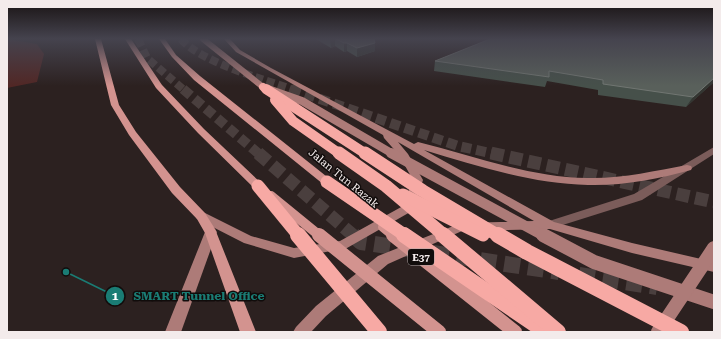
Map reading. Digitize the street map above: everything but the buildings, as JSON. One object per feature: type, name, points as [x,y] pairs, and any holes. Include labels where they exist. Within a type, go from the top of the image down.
[{"type":"highway","points":[[264,87],[293,121],[386,186],[558,332]]},
{"type":"highway","points":[[264,87],[423,191],[520,248],[678,331]]},
{"type":"highway","points":[[327,182],[546,332]]},
{"type":"highway","points":[[258,186],[379,332]]},
{"type":"highway","points":[[386,186],[678,331]]},
{"type":"main road","points":[[102,55],[115,105],[132,133],[170,182],[201,216],[211,232],[248,332]]},
{"type":"main road","points":[[138,55],[159,86],[201,132],[258,186],[439,332]]},
{"type":"main road","name":"Jalan Tun Razak","points":[[173,55],[197,78],[246,118],[515,332]]},
{"type":"main road","points":[[224,55],[264,87],[302,101],[418,169],[594,262],[714,302]]},
{"type":"main road","points":[[245,55],[400,140],[550,226],[632,248],[714,267]]},
{"type":"main road","points":[[201,216],[248,240],[294,253],[343,245],[408,208],[418,180],[403,154],[382,130]]},
{"type":"main road","points":[[400,140],[521,174],[576,181],[629,179],[686,168]]},
{"type":"main road","points":[[301,332],[321,311],[383,260],[390,257],[461,227],[550,226]]},
{"type":"main road","points":[[173,332],[211,232]]},
{"type":"main road","points":[[658,332],[714,248]]},
{"type":"street","points":[[550,226],[638,197],[714,150]]},
{"type":"shaded area","points":[[7,55],[44,55],[37,82],[7,88]]},
{"type":"tunnel","points":[[145,55],[147,58],[184,90]]},
{"type":"tunnel","points":[[201,55],[218,63],[294,90]]},
{"type":"tunnel","points":[[183,89],[259,154]]},
{"type":"tunnel","points":[[291,89],[458,146],[495,154]]},
{"type":"tunnel","points":[[258,153],[354,236]]},
{"type":"tunnel","points":[[491,153],[714,202]]},
{"type":"tunnel","points":[[353,235],[361,242],[414,250]]},
{"type":"tunnel","points":[[433,253],[559,272]]},
{"type":"tunnel","points":[[579,275],[657,287]]},
{"type":"place","name":"SMART Tunnel Office","points":[[66,272]]}]
